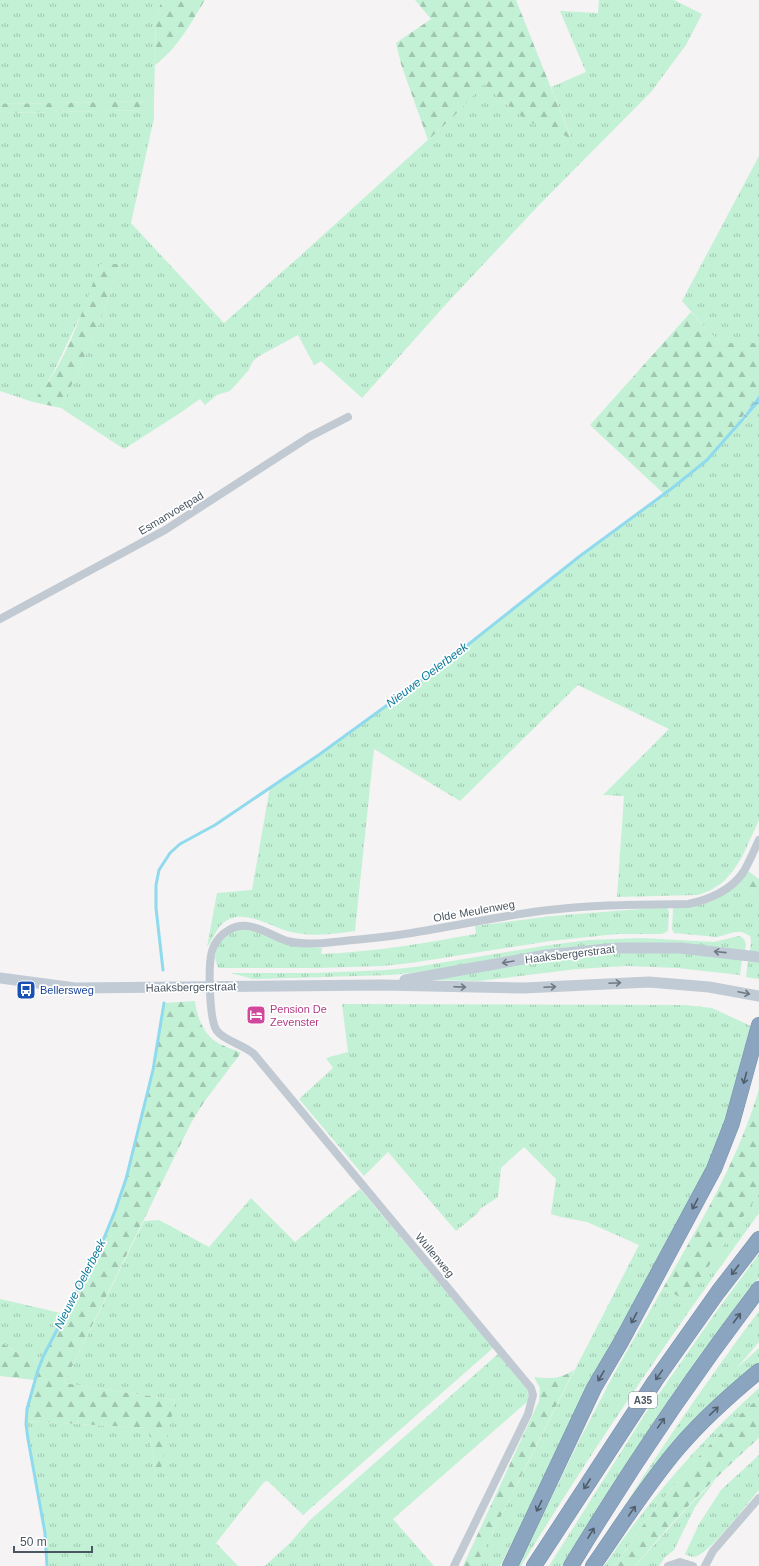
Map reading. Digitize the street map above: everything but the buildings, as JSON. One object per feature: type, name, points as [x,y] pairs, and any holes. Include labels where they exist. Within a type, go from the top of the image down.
[{"type":"highway","points":[[510,1566],[594,1388],[621,1342],[714,1169],[732,1123],[759,1025]]},
{"type":"highway","name":"A35","points":[[534,1566],[655,1381],[718,1292],[759,1239]]},
{"type":"highway","name":"A35","points":[[571,1566],[652,1436],[721,1339],[759,1289]]},
{"type":"highway","points":[[594,1566],[679,1447],[736,1389],[759,1371]]},
{"type":"main road","name":"Haaksbergerstraat","points":[[382,985],[546,955],[617,948],[680,948],[759,958]]},
{"type":"main road","name":"Haaksbergerstraat","points":[[0,978],[75,988],[382,985],[524,988],[649,982],[709,987],[759,996]]},
{"type":"street","name":"Esmanvoetpad","points":[[0,619],[165,530],[309,437],[348,417]]},
{"type":"street","name":"Olde Meulenweg","points":[[210,986],[212,952],[216,942],[223,934],[233,928],[244,926],[256,928],[287,941],[315,944],[389,936],[569,907],[610,904],[682,904],[698,902],[725,890],[737,880],[744,871],[759,840]]},
{"type":"street","name":"Wullenweg","points":[[210,986],[213,1021],[218,1031],[222,1036],[247,1047],[254,1054],[531,1388],[533,1395],[528,1414],[454,1566]]},
{"type":"street","points":[[705,1566],[712,1551],[759,1498]]},
{"type":"street","points":[[668,1566],[680,1562],[693,1566]]},
{"type":"green space","points":[[0,0],[162,0],[156,17],[154,101],[0,104]]},
{"type":"green space","points":[[162,0],[205,0],[189,27],[177,43],[155,65],[156,17]]},
{"type":"green space","points":[[415,0],[516,0],[571,138],[528,121],[484,84],[453,117],[428,140],[401,64],[396,43],[431,19]]},
{"type":"green space","points":[[599,0],[674,0],[702,14],[686,45],[651,92],[540,204],[448,302],[362,398],[321,361],[314,365],[298,335],[259,356],[253,361],[248,371],[230,391],[217,395],[205,405],[200,399],[124,449],[61,408],[96,332],[120,264],[79,319],[53,373],[42,392],[33,402],[0,391],[0,113],[154,110],[154,118],[131,223],[224,323],[453,117],[484,83],[511,108],[571,137],[551,87],[586,72],[560,11],[598,13]]},
{"type":"green space","points":[[154,101],[154,110],[0,113],[0,104]]},
{"type":"green space","points":[[759,156],[759,343],[723,343],[711,334],[682,301]]},
{"type":"green space","points":[[100,264],[120,264],[96,332],[61,408],[33,402],[45,387],[64,354],[80,318]]},
{"type":"green space","points":[[691,312],[711,334],[723,343],[759,343],[759,395],[740,422],[707,460],[664,494],[590,425]]},
{"type":"green space","points":[[759,403],[759,820],[742,857],[733,871],[723,882],[711,890],[698,895],[617,897],[624,796],[603,795],[669,729],[578,685],[460,801],[374,749],[355,931],[323,934],[299,934],[255,919],[236,917],[228,920],[220,926],[207,947],[217,893],[252,890],[270,787],[320,754],[441,666],[580,556],[671,489],[707,460]]},
{"type":"green space","points":[[748,871],[759,879],[759,900],[739,883]]},
{"type":"green space","points":[[739,883],[759,900],[759,951],[750,952],[750,936],[742,932],[735,932],[717,937],[674,933],[672,929],[673,909],[675,907],[694,906],[710,902],[724,895]]},
{"type":"green space","points":[[666,907],[669,911],[668,931],[662,934],[617,934],[550,941],[411,963],[382,966],[318,968],[218,968],[215,958],[218,942],[222,937],[240,928],[254,931],[293,946],[322,948],[321,954],[419,944],[476,934],[475,926],[552,916]]},
{"type":"green space","points":[[739,936],[745,942],[745,952],[682,945],[391,975],[253,979],[231,973],[316,973],[387,970],[589,940],[642,938],[714,942]]},
{"type":"green space","points":[[677,952],[742,959],[740,975],[677,968],[627,966],[577,969],[479,981],[436,980],[435,977],[576,954]]},
{"type":"green space","points":[[748,960],[759,962],[759,979],[746,977]]},
{"type":"green space","points":[[195,1001],[202,1026],[214,1041],[241,1053],[204,1102],[191,1123],[64,1383],[175,1400],[160,1474],[156,1472],[148,1428],[26,1421],[27,1409],[34,1380],[0,1376],[0,1342],[21,1355],[38,1369],[91,1265],[115,1211],[135,1145],[153,1070],[164,1003]]},
{"type":"green space","points":[[342,1004],[685,1005],[712,1008],[751,1026],[737,1089],[725,1124],[701,1180],[500,1566],[476,1566],[639,1245],[587,1222],[551,1214],[556,1179],[524,1147],[501,1168],[498,1197],[480,1209],[478,1213],[456,1231],[388,1152],[364,1176],[299,1099],[333,1068],[326,1058],[348,1052]]},
{"type":"green space","points":[[759,1089],[759,1194],[685,1300],[663,1288],[717,1192],[740,1141]]},
{"type":"green space","points":[[360,1189],[493,1348],[303,1515],[271,1484],[267,1481],[264,1482],[216,1543],[238,1566],[47,1566],[45,1533],[26,1421],[148,1428],[156,1472],[175,1400],[64,1383],[144,1221],[159,1220],[209,1247],[251,1198],[295,1242]]},
{"type":"green space","points":[[759,1194],[759,1213],[637,1387],[521,1566],[518,1566],[580,1439],[615,1372],[663,1288],[685,1300]]},
{"type":"green space","points":[[759,1254],[759,1278],[713,1340],[565,1566],[549,1566],[645,1414],[716,1312]]},
{"type":"green space","points":[[0,1299],[65,1314],[38,1370],[21,1355],[0,1342]]},
{"type":"green space","points":[[759,1311],[759,1342],[737,1368],[759,1348],[759,1365],[606,1535],[680,1421]]},
{"type":"green space","points":[[498,1354],[526,1388],[529,1393],[528,1401],[393,1519],[434,1566],[263,1566],[291,1542],[309,1521]]},
{"type":"green space","points":[[574,1370],[476,1566],[463,1566],[539,1401],[540,1388],[534,1377],[555,1378]]},
{"type":"green space","points":[[759,1388],[759,1398],[738,1416],[699,1456],[646,1521],[614,1566],[604,1566],[639,1518],[676,1472],[716,1429]]},
{"type":"green space","points":[[759,1398],[759,1438],[694,1500],[635,1566],[614,1566],[663,1499],[699,1456],[738,1416]]},
{"type":"green space","points":[[759,1455],[759,1490],[711,1546],[694,1557],[685,1554],[699,1524],[721,1490]]},
{"type":"green space","points":[[716,1479],[695,1507],[674,1550],[665,1557],[659,1566],[635,1566],[686,1509]]},
{"type":"water","points":[[759,395],[759,403],[742,422],[740,422],[740,421]]},
{"type":"waterway","name":"Nieuwe Oelerbeek","points":[[163,970],[156,908],[156,885],[159,870],[170,853],[180,844],[215,825],[320,754],[441,666],[580,556],[671,489],[707,460],[742,420]]},
{"type":"waterway","name":"Nieuwe Oelerbeek","points":[[47,1566],[45,1533],[26,1424],[27,1409],[43,1357],[104,1238],[126,1179],[153,1070],[164,1003]]},
{"type":"place","name":"Bellersweg","points":[[26,990]]},
{"type":"place","name":"Pension De Zevenster","points":[[256,1015]]}]
